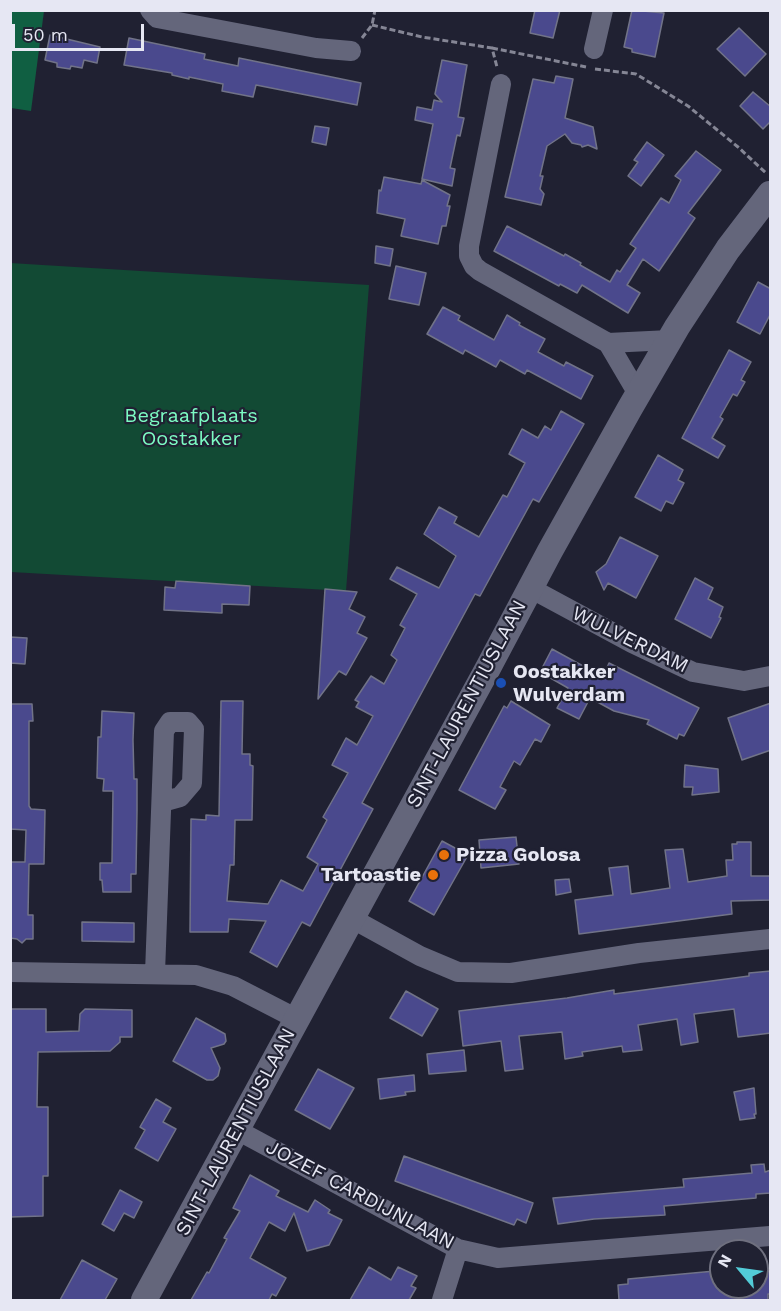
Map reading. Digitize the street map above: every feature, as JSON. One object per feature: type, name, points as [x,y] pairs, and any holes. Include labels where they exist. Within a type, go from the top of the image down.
[{"type":"street","points":[[150,10],[157,18],[316,48],[351,51]]},
{"type":"street","points":[[594,49],[603,10]]},
{"type":"street","points":[[501,84],[469,246],[469,256],[474,266],[480,271],[608,343],[638,394]]},
{"type":"street","name":"SINT-LAURENTIUSLAAN","points":[[144,1300],[530,588],[638,394],[669,340],[728,249],[771,194]]},
{"type":"street","points":[[608,343],[669,340]]},
{"type":"street","name":"WULVERDAM","points":[[530,588],[632,643],[693,672],[744,681],[771,676]]},
{"type":"street","points":[[155,973],[162,802]]},
{"type":"street","points":[[351,918],[420,956],[458,972],[511,973],[639,953],[771,939]]},
{"type":"street","points":[[10,972],[196,975],[233,986],[297,1018]]},
{"type":"street","name":"JOZEF CARDIJNLAAN","points":[[237,1130],[458,1249],[498,1258],[771,1236]]},
{"type":"street","points":[[442,1300],[458,1249]]},
{"type":"path","points":[[351,51],[372,25],[375,10]]},
{"type":"path","points":[[372,25],[422,37],[492,48],[589,68],[636,74],[688,106],[771,178]]},
{"type":"path","points":[[492,48],[501,84]]},
{"type":"green space","points":[[11,10],[44,11],[31,111],[11,108]]},
{"type":"green space","name":"Begraafplaats Oostakker","points":[[10,263],[369,285],[346,591],[11,572]]},
{"type":"building","points":[[535,10],[560,10],[553,38],[530,33]]},
{"type":"building","points":[[632,10],[664,13],[655,57],[632,52],[632,49],[624,47]]},
{"type":"building","points":[[739,28],[766,54],[745,76],[717,49]]},
{"type":"building","points":[[50,35],[100,47],[97,63],[84,60],[82,68],[71,66],[70,69],[57,67],[57,63],[45,60]]},
{"type":"building","points":[[129,38],[205,54],[204,59],[238,66],[239,58],[361,83],[357,105],[256,85],[253,97],[222,91],[223,84],[124,65]]},
{"type":"building","points":[[442,60],[467,65],[458,117],[464,118],[460,136],[457,135],[450,168],[455,169],[452,186],[422,179],[433,124],[415,120],[417,107],[432,110],[434,100],[442,102],[435,94]]},
{"type":"building","points":[[556,76],[573,79],[565,118],[593,127],[597,149],[572,143],[565,134],[547,146],[540,176],[543,176],[540,189],[544,194],[541,205],[505,197],[533,79],[554,83]]},
{"type":"building","points":[[753,92],[771,107],[771,121],[763,129],[740,106]]},
{"type":"building","points":[[315,126],[329,128],[326,145],[312,142]]},
{"type":"building","points":[[647,142],[664,155],[641,186],[628,176],[638,162],[634,160]]},
{"type":"building","points":[[696,151],[721,170],[688,213],[695,218],[659,271],[643,259],[627,285],[640,293],[628,313],[582,285],[577,293],[560,284],[559,286],[494,251],[507,226],[564,256],[565,254],[610,282],[617,270],[620,272],[636,248],[630,244],[661,198],[669,203],[681,180],[675,176]]},
{"type":"building","points":[[384,177],[421,184],[422,180],[450,195],[446,226],[442,226],[438,244],[401,236],[405,219],[377,213],[379,190],[381,191]]},
{"type":"building","points":[[376,246],[393,249],[390,266],[375,263]]},
{"type":"building","points":[[396,266],[426,273],[419,305],[389,299]]},
{"type":"building","points":[[758,282],[771,289],[771,313],[760,334],[737,322]]},
{"type":"building","points":[[443,307],[460,316],[458,320],[494,340],[507,315],[520,323],[519,325],[545,339],[538,352],[564,366],[566,362],[593,376],[581,399],[527,370],[525,374],[500,360],[496,367],[465,350],[463,354],[427,334]]},
{"type":"building","points":[[729,350],[751,362],[741,380],[745,382],[737,396],[733,394],[720,417],[723,419],[712,438],[725,446],[718,458],[682,438]]},
{"type":"building","points":[[561,411],[584,424],[539,502],[533,499],[480,596],[475,594],[362,803],[373,809],[310,926],[302,922],[277,967],[250,952],[266,921],[229,919],[228,932],[190,932],[191,819],[206,820],[206,815],[219,816],[221,701],[243,701],[242,754],[250,754],[250,765],[253,766],[252,820],[235,820],[234,865],[230,865],[227,901],[268,904],[281,880],[303,891],[318,864],[307,857],[327,820],[323,817],[348,773],[332,765],[346,738],[357,745],[373,716],[356,707],[359,702],[355,700],[371,676],[384,684],[397,660],[391,655],[405,628],[400,625],[417,594],[390,579],[397,567],[439,588],[456,556],[424,534],[439,507],[457,517],[454,523],[479,537],[503,495],[507,497],[525,463],[509,454],[522,429],[538,438],[545,426],[551,430]]},
{"type":"building","points":[[658,455],[683,470],[678,480],[684,483],[673,504],[666,501],[661,511],[635,497]]},
{"type":"building","points":[[620,537],[658,556],[636,598],[608,583],[604,590],[596,572],[606,564]]},
{"type":"building","points":[[695,578],[713,588],[708,599],[723,607],[719,617],[721,618],[711,638],[675,619]]},
{"type":"building","points":[[176,581],[250,586],[249,605],[222,604],[222,613],[164,610],[165,587],[175,588]]},
{"type":"building","points":[[325,589],[357,592],[349,609],[365,617],[357,633],[367,638],[346,675],[339,671],[318,699]]},
{"type":"building","points":[[10,637],[27,638],[25,664],[10,663]]},
{"type":"building","points":[[552,649],[603,677],[609,663],[699,708],[684,736],[679,734],[677,739],[647,724],[649,720],[614,711],[590,698],[579,719],[557,708],[568,688],[540,672]]},
{"type":"building","points":[[511,701],[550,725],[541,742],[535,739],[520,765],[514,761],[500,787],[506,790],[495,809],[459,790],[504,706],[507,708]]},
{"type":"building","points":[[771,703],[771,750],[742,760],[728,718]]},
{"type":"building","points":[[10,704],[32,704],[33,721],[29,721],[29,806],[31,809],[45,810],[44,864],[29,864],[28,915],[33,915],[33,939],[26,939],[22,943],[10,938],[10,862],[25,862],[26,830],[10,829]]},
{"type":"building","points":[[102,711],[134,713],[134,779],[137,779],[136,874],[131,874],[131,892],[103,892],[102,880],[100,880],[100,863],[112,863],[113,791],[103,791],[104,779],[97,778],[98,737],[101,737]]},
{"type":"building","points":[[685,765],[718,769],[719,792],[692,795],[693,787],[684,787]]},
{"type":"building","points":[[516,837],[519,864],[481,868],[479,840]]},
{"type":"building","points":[[442,841],[468,855],[434,915],[409,901]]},
{"type":"building","points":[[737,842],[751,842],[751,876],[771,876],[771,900],[731,901],[732,914],[579,934],[575,900],[613,895],[609,868],[628,866],[631,894],[670,888],[665,850],[683,849],[688,882],[727,876],[726,860],[733,860],[732,844],[737,844]]},
{"type":"building","points":[[569,879],[571,892],[556,895],[555,880]]},
{"type":"building","points":[[82,922],[134,923],[134,942],[82,941]]},
{"type":"building","points":[[771,971],[771,1033],[738,1037],[734,1009],[694,1014],[698,1042],[681,1045],[677,1019],[638,1025],[642,1050],[623,1052],[622,1046],[582,1052],[583,1056],[565,1059],[562,1032],[519,1036],[523,1069],[505,1071],[501,1041],[463,1046],[459,1011],[614,990],[614,994]]},
{"type":"building","points":[[406,991],[438,1009],[422,1036],[390,1018]]},
{"type":"building","points":[[10,1009],[46,1009],[46,1032],[79,1031],[80,1014],[85,1009],[132,1010],[132,1037],[120,1037],[120,1042],[110,1051],[38,1052],[37,1107],[48,1107],[48,1176],[43,1176],[43,1216],[10,1217]]},
{"type":"building","points":[[196,1018],[225,1034],[224,1044],[211,1048],[220,1068],[218,1076],[213,1080],[207,1080],[173,1061]]},
{"type":"building","points":[[464,1050],[466,1071],[429,1074],[427,1054]]},
{"type":"building","points":[[318,1069],[354,1088],[330,1129],[295,1110]]},
{"type":"building","points":[[414,1075],[415,1091],[405,1092],[406,1095],[380,1099],[378,1079]]},
{"type":"building","points":[[754,1088],[755,1118],[740,1120],[734,1092]]},
{"type":"building","points":[[156,1099],[171,1108],[163,1122],[176,1129],[158,1161],[135,1148],[145,1130],[140,1127]]},
{"type":"building","points":[[404,1156],[533,1203],[526,1223],[517,1219],[514,1225],[395,1181]]},
{"type":"building","points":[[764,1164],[765,1172],[771,1170],[771,1193],[756,1194],[756,1198],[664,1206],[665,1215],[594,1219],[558,1224],[553,1198],[684,1187],[683,1179],[752,1173],[751,1165]]},
{"type":"building","points":[[250,1175],[279,1191],[276,1196],[308,1212],[315,1200],[330,1210],[328,1213],[342,1220],[329,1245],[307,1251],[294,1213],[285,1231],[269,1222],[250,1258],[286,1278],[276,1296],[272,1294],[269,1300],[191,1300],[227,1239],[224,1238],[240,1211],[233,1208]]},
{"type":"building","points":[[120,1190],[142,1202],[134,1218],[124,1213],[114,1231],[102,1224]]},
{"type":"building","points":[[82,1260],[117,1279],[105,1300],[60,1300]]},
{"type":"building","points":[[369,1267],[391,1280],[398,1267],[417,1276],[411,1286],[416,1288],[409,1300],[350,1300]]},
{"type":"building","points":[[769,1271],[771,1271],[771,1294],[769,1294]]},
{"type":"building","points":[[709,1272],[709,1299],[768,1300],[619,1300],[618,1285],[628,1284],[628,1279]]},
{"type":"place","name":"Oostakker Wulverdam","points":[[501,683]]},
{"type":"place","name":"Pizza Golosa","points":[[444,855]]},
{"type":"place","name":"Tartoastie","points":[[433,875]]}]
